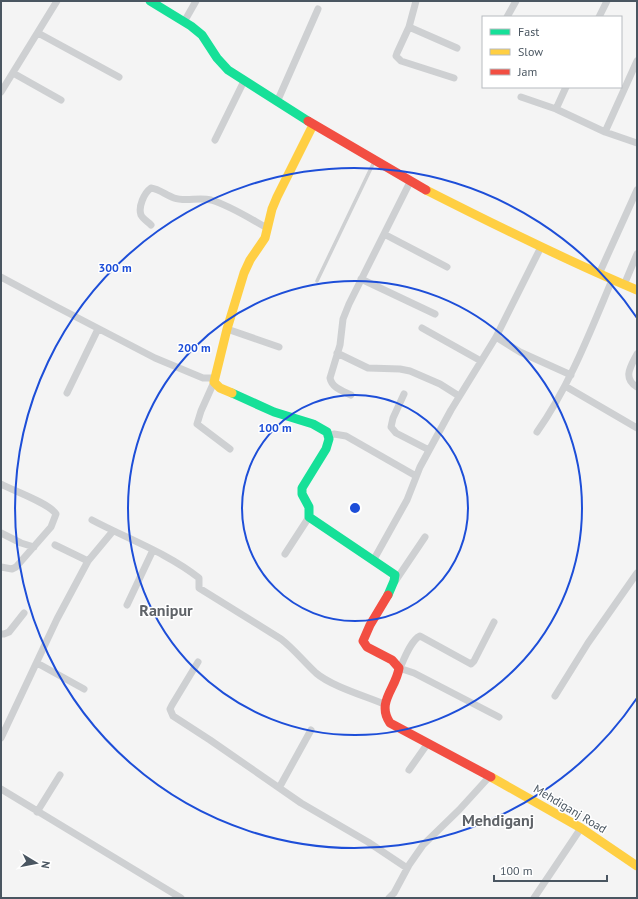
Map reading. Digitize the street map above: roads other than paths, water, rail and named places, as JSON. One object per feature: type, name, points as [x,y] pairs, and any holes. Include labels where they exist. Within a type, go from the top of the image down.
[{"type":"street","points":[[1,92],[57,1]]},
{"type":"street","points":[[150,1],[202,35],[217,58],[228,70],[313,125],[410,182],[498,227],[612,280],[637,290]]},
{"type":"street","points":[[184,22],[196,1]]},
{"type":"street","points":[[416,1],[409,27],[397,52],[398,59],[454,78]]},
{"type":"street","points":[[508,16],[516,1]]},
{"type":"street","points":[[600,16],[607,1]]},
{"type":"street","points":[[276,102],[318,9]]},
{"type":"street","points":[[409,27],[457,48]]},
{"type":"street","points":[[38,33],[119,77]]},
{"type":"street","points":[[605,132],[637,61]]},
{"type":"street","points":[[13,73],[61,100]]},
{"type":"street","points":[[215,140],[244,81]]},
{"type":"street","points":[[556,109],[566,88]]},
{"type":"street","points":[[521,97],[556,109],[605,132],[637,143]]},
{"type":"street","points":[[230,449],[197,424],[214,380],[227,329],[247,265],[265,238],[277,197],[313,125]]},
{"type":"street","points":[[351,395],[336,388],[331,382],[331,375],[346,311],[410,182]]},
{"type":"street","points":[[151,225],[142,218],[140,210],[146,193],[151,188],[159,190],[173,198],[201,198],[216,202],[267,228]]},
{"type":"street","points":[[599,274],[637,190]]},
{"type":"street","points":[[384,234],[447,267]]},
{"type":"street","points":[[373,561],[407,500],[416,476],[429,450],[459,396],[496,337],[541,247]]},
{"type":"street","points":[[624,284],[637,254]]},
{"type":"street","points":[[1,276],[98,329],[180,369],[203,378],[214,380],[220,388],[274,412],[313,424],[324,430],[329,436],[326,449],[301,492],[309,507],[309,517],[285,554]]},
{"type":"street","points":[[361,279],[435,314]]},
{"type":"street","points":[[537,432],[550,414],[571,375],[612,280]]},
{"type":"street","points":[[422,328],[481,361]]},
{"type":"street","points":[[67,393],[98,329]]},
{"type":"street","points":[[227,329],[278,347]]},
{"type":"street","points":[[496,337],[520,352],[571,375]]},
{"type":"street","points":[[337,353],[368,368],[400,369],[410,371],[440,384],[459,396]]},
{"type":"street","points":[[637,354],[628,376],[629,380],[637,387]]},
{"type":"street","points":[[565,386],[637,428]]},
{"type":"street","points":[[404,394],[393,418],[391,427],[396,433],[429,450]]},
{"type":"street","points":[[329,436],[334,434],[346,436],[416,476]]},
{"type":"street","points":[[1,484],[43,504],[56,512],[56,517],[51,527],[16,568],[12,569],[1,567]]},
{"type":"street","points":[[309,517],[373,561],[392,572],[395,575],[396,580]]},
{"type":"street","points":[[92,520],[185,567],[199,578],[199,588],[281,639],[290,646],[317,674],[328,681],[384,704],[399,675],[400,668],[409,649],[417,637],[420,636],[471,664],[494,622]]},
{"type":"street","points":[[1,738],[37,663],[56,619],[88,562],[113,531]]},
{"type":"street","points":[[1,533],[21,544],[34,547]]},
{"type":"street","points":[[424,537],[376,614],[363,641],[364,644],[392,660],[400,668],[414,673],[499,717]]},
{"type":"street","points":[[55,545],[88,562]]},
{"type":"street","points":[[127,605],[153,550]]},
{"type":"street","points":[[555,696],[588,642],[637,573]]},
{"type":"street","points":[[1,634],[9,632],[24,613]]},
{"type":"street","points":[[198,662],[170,709],[173,716],[301,803],[368,842],[407,868]]},
{"type":"street","points":[[37,663],[84,689]]},
{"type":"street","name":"Mehdiganj Road","points":[[384,704],[384,717],[390,723],[490,776],[581,828],[637,866]]},
{"type":"street","points":[[279,788],[311,730]]},
{"type":"street","points":[[409,770],[428,743]]},
{"type":"street","points":[[37,812],[60,775]]},
{"type":"street","points":[[390,898],[407,868],[423,845],[459,810],[490,776]]},
{"type":"street","points":[[1,789],[181,898]]},
{"type":"street","points":[[534,898],[581,828]]},
{"type":"lane","points":[[318,281],[374,161]]},
{"type":"district","name":"Ranipur","points":[[166,610]]},
{"type":"district","name":"Mehdiganj","points":[[498,820]]}]
